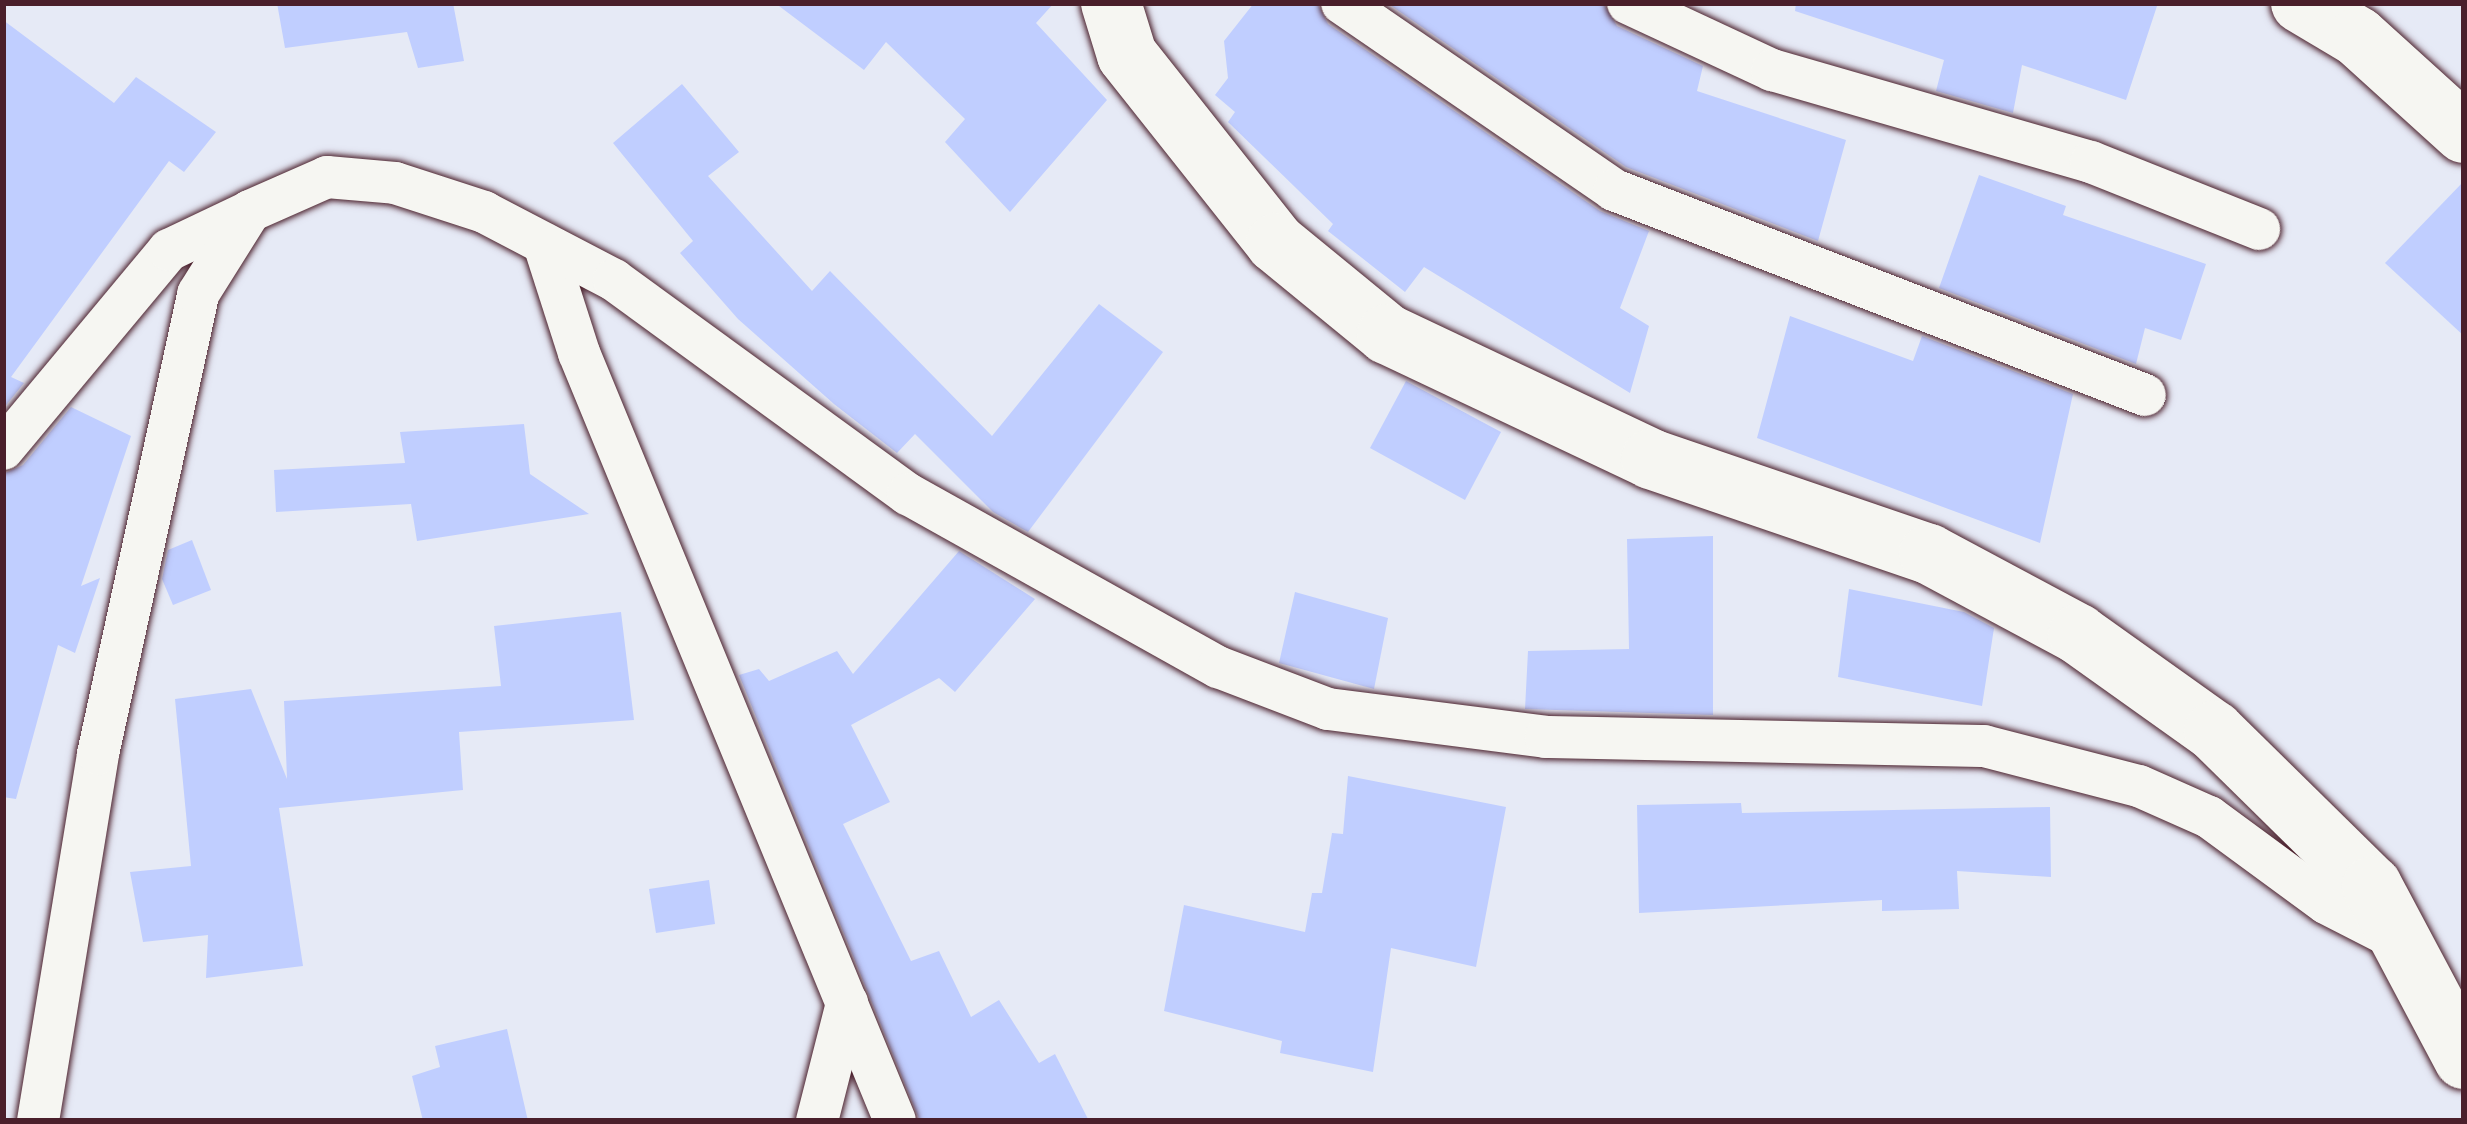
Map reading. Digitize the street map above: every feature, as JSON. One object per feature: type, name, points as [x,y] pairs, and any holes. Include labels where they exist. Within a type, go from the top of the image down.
[{"type":"main road","points":[[2301,3],[2358,37],[2464,133]]},
{"type":"main road","points":[[1119,29],[1276,243],[1334,298],[1533,409],[1651,459],[1929,554],[2078,634],[2214,731],[2325,832],[2372,886],[2464,1059]]},
{"type":"street","points":[[1079,3],[1119,29]]},
{"type":"street","points":[[1342,3],[1614,190],[2145,395]]},
{"type":"street","points":[[1628,3],[1772,70],[2091,162],[2259,229]]},
{"type":"street","points":[[3,449],[169,250],[327,177],[395,183],[484,212],[614,280],[908,494],[1219,667],[1328,709],[1546,737],[1984,746],[2139,786],[2209,817],[2326,903],[2407,945]]},
{"type":"street","points":[[38,1121],[98,754],[197,294],[250,212]]},
{"type":"street","points":[[544,244],[579,353],[895,1121]]},
{"type":"street","points":[[818,1121],[847,1003]]},
{"type":"building","points":[[277,3],[453,3],[464,61],[418,68],[407,32],[285,48]]},
{"type":"building","points":[[775,3],[1054,3],[1036,23],[1107,100],[1010,212],[945,142],[965,119],[886,42],[864,70]]},
{"type":"building","points":[[1254,3],[1317,3],[1328,24],[1600,211],[1649,231],[1620,308],[1649,326],[1630,393],[1424,267],[1405,292],[1328,231],[1333,224],[1228,122],[1235,112],[1215,95],[1228,78],[1224,41]]},
{"type":"building","points":[[1387,3],[1603,3],[1617,26],[1703,66],[1697,91],[1846,140],[1818,241],[1626,167]]},
{"type":"building","points":[[1796,3],[2158,3],[2126,100],[2022,65],[2013,113],[1936,91],[1944,60],[1795,11]]},
{"type":"building","points":[[3,20],[114,103],[136,77],[216,132],[184,172],[169,161],[11,377],[24,383],[3,409]]},
{"type":"building","points":[[682,84],[739,152],[708,176],[812,291],[830,271],[992,436],[1099,304],[1163,352],[1028,532],[993,512],[915,434],[897,453],[834,404],[738,319],[680,253],[693,241],[613,143]]},
{"type":"building","points":[[1979,175],[2066,206],[2063,215],[2206,264],[2181,340],[2145,328],[2136,364],[1939,288]]},
{"type":"building","points":[[2464,181],[2464,336],[2385,263]]},
{"type":"building","points":[[1790,316],[1913,361],[1922,336],[2073,394],[2040,543],[1757,438]]},
{"type":"building","points":[[1406,381],[1501,432],[1465,500],[1370,448]]},
{"type":"building","points":[[71,407],[131,436],[81,586],[100,578],[75,653],[58,645],[16,799],[3,797],[3,474],[23,465]]},
{"type":"building","points":[[524,424],[530,474],[589,514],[417,541],[411,504],[276,512],[274,470],[405,463],[400,432]]},
{"type":"building","points":[[1713,536],[1713,715],[1525,709],[1528,651],[1629,649],[1627,539]]},
{"type":"building","points":[[192,540],[211,590],[173,605],[162,579],[168,550]]},
{"type":"building","points":[[959,551],[1035,599],[955,692],[939,678],[851,725],[890,802],[843,824],[911,961],[939,951],[971,1017],[999,1000],[1039,1063],[1055,1054],[1089,1121],[920,1121],[739,675],[759,669],[769,681],[837,651],[853,674]]},
{"type":"building","points":[[1849,589],[1964,612],[1994,628],[1982,706],[1838,677]]},
{"type":"building","points":[[1295,592],[1388,618],[1374,689],[1279,663]]},
{"type":"building","points":[[621,612],[634,720],[459,732],[463,790],[279,808],[303,966],[206,978],[208,935],[143,942],[130,872],[191,866],[175,699],[251,689],[287,779],[284,701],[501,686],[494,626]]},
{"type":"building","points":[[1348,776],[1506,807],[1476,967],[1391,948],[1373,1072],[1280,1053],[1282,1041],[1164,1011],[1184,905],[1305,932],[1312,893],[1322,893],[1332,833],[1343,834]]},
{"type":"building","points":[[1741,803],[1742,813],[2050,807],[2051,877],[1957,871],[1959,909],[1882,911],[1882,900],[1639,913],[1637,805]]},
{"type":"building","points":[[709,880],[715,924],[656,933],[649,889]]},
{"type":"building","points":[[507,1029],[528,1121],[423,1121],[412,1076],[440,1067],[435,1046]]}]
